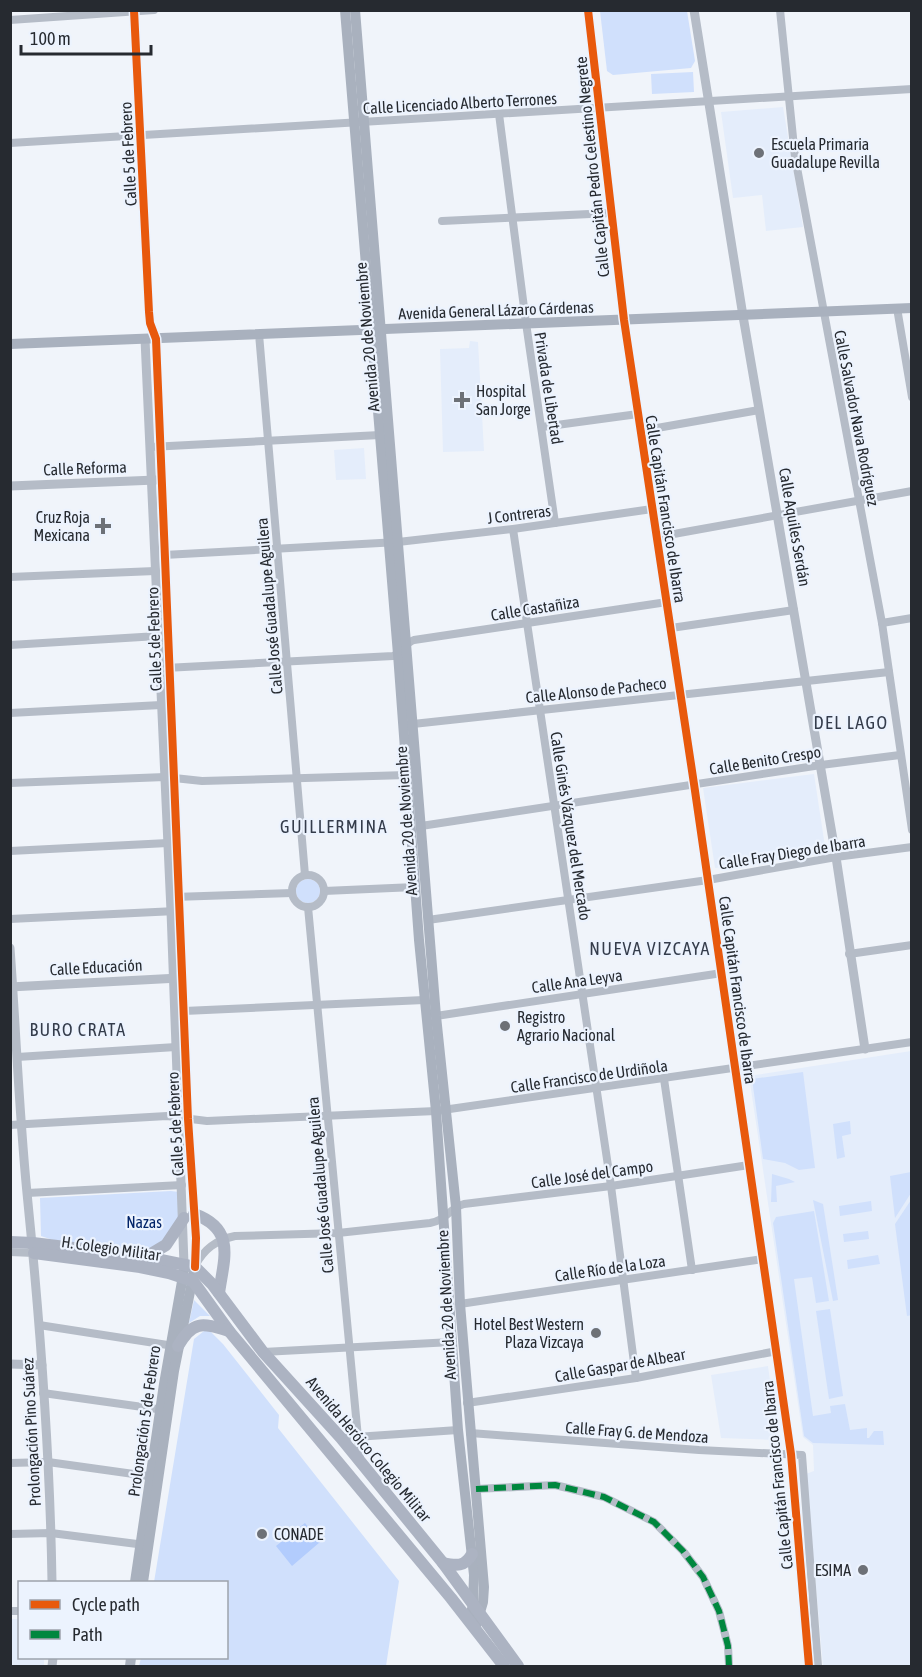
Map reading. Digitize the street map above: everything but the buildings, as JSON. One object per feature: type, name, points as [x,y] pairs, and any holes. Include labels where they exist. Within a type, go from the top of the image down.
[{"type":"main road","name":"Avenida 20 de Noviembre","points":[[345,10],[358,122],[393,543],[398,654],[424,1000],[456,1207],[467,1403],[476,1489],[474,1617]]},
{"type":"main road","name":"Avenida 20 de Noviembre","points":[[355,10],[358,122]]},
{"type":"main road","name":"Avenida General Lázaro Cárdenas","points":[[10,344],[912,308]]},
{"type":"main road","name":"Avenida 20 de Noviembre","points":[[376,330],[380,435],[407,643],[436,1016],[442,1111],[443,1219],[458,1430],[475,1550]]},
{"type":"main road","points":[[146,1257],[166,1245],[189,1216],[210,1220],[224,1238],[219,1293]]},
{"type":"main road","points":[[10,1242],[34,1248]]},
{"type":"main road","name":"H. Colegio Militar","points":[[34,1248],[146,1257],[190,1265]]},
{"type":"main road","name":"H. Colegio Militar","points":[[34,1248],[140,1267],[188,1279]]},
{"type":"main road","name":"Prolongación 5 de Febrero","points":[[143,1581],[145,1545],[174,1346],[190,1265]]},
{"type":"main road","name":"Avenida Heróico Colegio Militar","points":[[190,1265],[219,1293],[263,1352],[341,1438],[443,1563],[504,1666]]},
{"type":"main road","name":"Avenida Heróico Colegio Militar","points":[[188,1279],[200,1289],[229,1331],[518,1666]]},
{"type":"main road","points":[[174,1346],[193,1327],[209,1326],[229,1331]]},
{"type":"main road","name":"Prolongación 5 de Febrero","points":[[135,1581],[145,1545]]},
{"type":"main road","points":[[443,1563],[456,1566],[463,1564],[475,1550]]},
{"type":"street","points":[[10,20],[154,10]]},
{"type":"street","name":"Calle Capitán Pedro Celestino Negrete","points":[[588,10],[624,320]]},
{"type":"street","name":"Calle Aquiles Serdán","points":[[694,10],[743,316],[836,857],[865,1049]]},
{"type":"street","name":"Calle Salvador Nava Rodríguez","points":[[780,10],[798,178],[882,623],[900,755],[907,776],[912,830]]},
{"type":"street","name":"Calle 5 de Febrero","points":[[134,11],[149,312],[161,446],[164,668],[178,978],[176,1047],[184,1118],[190,1265]]},
{"type":"street","name":"Calle Licenciado Alberto Terrones","points":[[10,143],[912,89]]},
{"type":"street","name":"Privada de Libertad","points":[[499,114],[555,523]]},
{"type":"street","points":[[442,221],[610,213]]},
{"type":"street","points":[[897,308],[912,397]]},
{"type":"street","name":"Calle Capitán Francisco de Ibarra","points":[[624,320],[777,1351],[791,1454],[809,1666]]},
{"type":"street","name":"Calle José Guadalupe Aguilera","points":[[260,334],[298,777],[304,875]]},
{"type":"street","name":"Calle 5 de Febrero","points":[[151,339],[151,480],[158,636],[164,668],[161,705],[169,777],[168,843],[175,897]]},
{"type":"street","points":[[640,431],[759,410]]},
{"type":"street","points":[[542,427],[638,414]]},
{"type":"street","points":[[150,447],[380,435]]},
{"type":"street","name":"Calle Reforma","points":[[10,486],[162,479]]},
{"type":"street","points":[[657,537],[912,491]]},
{"type":"street","name":"J Contreras","points":[[164,555],[393,543],[652,509]]},
{"type":"street","name":"Calle Ginés Vázquez del Mercado","points":[[513,529],[597,1089],[636,1378]]},
{"type":"street","points":[[10,577],[155,571]]},
{"type":"street","name":"Calle Castañiza","points":[[407,643],[414,640],[667,602]]},
{"type":"street","points":[[671,628],[794,610]]},
{"type":"street","points":[[882,623],[912,618]]},
{"type":"street","points":[[10,645],[158,636]]},
{"type":"street","points":[[164,668],[387,657],[398,654],[407,643]]},
{"type":"street","name":"Calle Alonso de Pacheco","points":[[413,724],[806,683],[889,672]]},
{"type":"street","points":[[10,713],[161,705]]},
{"type":"street","name":"Calle Benito Crespo","points":[[421,826],[820,765],[900,755]]},
{"type":"street","points":[[10,783],[169,777],[202,781],[407,775]]},
{"type":"street","points":[[10,850],[168,843]]},
{"type":"street","name":"Calle Fray Diego de Ibarra","points":[[428,920],[708,880],[836,857],[912,847]]},
{"type":"street","points":[[304,875],[318,878],[324,886],[324,891],[321,901],[308,908],[299,905],[292,893],[295,882],[304,875]]},
{"type":"street","points":[[324,891],[415,887]]},
{"type":"street","points":[[175,897],[292,893]]},
{"type":"street","name":"Calle José Guadalupe Aguilera","points":[[308,908],[360,1461]]},
{"type":"street","points":[[10,919],[176,911]]},
{"type":"street","points":[[849,954],[912,945]]},
{"type":"street","name":"Prolongación Pino Suárez","points":[[10,948],[44,1393],[52,1581]]},
{"type":"street","name":"Calle Ana Leyva","points":[[436,1016],[722,973]]},
{"type":"street","name":"Calle 5 de Febrero","points":[[178,978],[183,1011],[182,1185],[189,1216]]},
{"type":"street","name":"Calle Educación","points":[[12,987],[178,978]]},
{"type":"street","points":[[183,1011],[424,1000]]},
{"type":"street","name":"Calle Francisco de Urdiñola","points":[[10,1125],[167,1116],[207,1121],[328,1118],[442,1111],[912,1042]]},
{"type":"street","points":[[17,1057],[176,1047]]},
{"type":"street","points":[[664,1079],[693,1270]]},
{"type":"street","name":"Calle José del Campo","points":[[456,1207],[749,1165]]},
{"type":"street","points":[[27,1192],[182,1185]]},
{"type":"street","points":[[190,1265],[210,1246],[224,1238],[245,1235],[338,1233],[430,1223],[443,1219],[456,1207]]},
{"type":"street","points":[[10,1252],[34,1248]]},
{"type":"street","name":"Calle Río de la Loza","points":[[460,1304],[764,1259]]},
{"type":"street","points":[[39,1325],[174,1346]]},
{"type":"street","points":[[263,1352],[452,1342]]},
{"type":"street","name":"Calle Gaspar de Albear","points":[[467,1403],[636,1378],[777,1351]]},
{"type":"street","points":[[10,1364],[42,1365]]},
{"type":"street","points":[[44,1393],[165,1410]]},
{"type":"street","points":[[341,1438],[458,1430]]},
{"type":"street","name":"Calle Fray G. de Mendoza","points":[[470,1432],[699,1450],[802,1455],[818,1666]]},
{"type":"street","points":[[10,1463],[48,1462],[155,1477]]},
{"type":"street","points":[[476,1489],[555,1485],[604,1497],[654,1522],[683,1551],[703,1577],[719,1611],[728,1646],[729,1666]]},
{"type":"street","points":[[10,1534],[51,1533],[145,1545]]},
{"type":"shaded area","name":"Escuela Primaria Guadalupe Revilla","points":[[783,107],[803,227],[766,231],[762,195],[733,198],[721,112]]},
{"type":"shaded area","name":"Hospital San Jorge","points":[[470,341],[478,342],[484,451],[443,452],[440,349],[469,348]]},
{"type":"shaded area","points":[[364,448],[366,479],[336,480],[334,450]]},
{"type":"shaded area","points":[[814,774],[826,853],[715,868],[703,788]]},
{"type":"shaded area","points":[[911,1051],[911,1666],[823,1666],[806,1474],[814,1471],[813,1445],[803,1437],[749,1076]]},
{"type":"shaded area","points":[[768,1366],[776,1423],[774,1440],[721,1438],[711,1375]]},
{"type":"shaded area","points":[[10,1619],[18,1619],[18,1659],[44,1659],[44,1666],[11,1666]]},
{"type":"green space","points":[[600,11],[687,11],[695,61],[691,68],[613,75],[607,71]]},
{"type":"green space","points":[[693,72],[694,92],[652,94],[651,74]]},
{"type":"green space","points":[[308,879],[316,883],[320,891],[316,899],[308,903],[300,899],[296,891],[300,883]]},
{"type":"green space","points":[[803,1072],[815,1168],[799,1170],[785,1163],[763,1159],[752,1079]]},
{"type":"green space","points":[[850,1121],[851,1134],[842,1136],[845,1157],[837,1159],[833,1124]]},
{"type":"green space","points":[[911,1172],[911,1193],[895,1218],[890,1176]]},
{"type":"green space","points":[[772,1174],[795,1182],[776,1186],[777,1202],[771,1202]]},
{"type":"green space","name":"Nazas","points":[[179,1192],[178,1217],[174,1233],[145,1252],[53,1240],[41,1236],[40,1198]]},
{"type":"green space","points":[[813,1200],[823,1204],[838,1300],[833,1301]]},
{"type":"green space","points":[[911,1200],[912,1315],[907,1316],[895,1224]]},
{"type":"green space","points":[[871,1201],[872,1211],[840,1216],[839,1206]]},
{"type":"green space","points":[[814,1211],[829,1301],[816,1303],[812,1277],[794,1279],[813,1416],[831,1413],[830,1406],[845,1404],[850,1430],[867,1428],[867,1438],[874,1431],[883,1431],[884,1445],[813,1443],[804,1436],[773,1223],[776,1217]]},
{"type":"green space","points":[[868,1231],[869,1239],[844,1242],[843,1234]]},
{"type":"green space","points":[[878,1255],[880,1264],[848,1269],[847,1260]]},
{"type":"green space","points":[[194,1300],[210,1316],[200,1316],[189,1323]]},
{"type":"green space","points":[[830,1309],[843,1396],[829,1399],[816,1311]]},
{"type":"green space","name":"CONADE","points":[[204,1331],[210,1331],[223,1344],[279,1415],[278,1428],[399,1581],[386,1666],[139,1666],[141,1659],[228,1659],[228,1581],[154,1581],[194,1339]]},
{"type":"water","points":[[305,1523],[320,1542],[292,1566],[276,1546]]},
{"type":"marked path","points":[[476,1489],[555,1485],[604,1497],[654,1522],[683,1551],[703,1577],[719,1611],[728,1646],[729,1666]]},
{"type":"cycle path","points":[[134,10],[149,312],[156,339],[188,1119],[196,1238],[195,1267]]},
{"type":"cycle path","points":[[588,10],[624,320],[791,1454],[809,1666]]},
{"type":"place","name":"Escuela Primaria Guadalupe Revilla","points":[[759,153]]},
{"type":"place","name":"Hospital San Jorge","points":[[462,400]]},
{"type":"place","name":"Cruz Roja Mexicana","points":[[103,526]]},
{"type":"place","name":"Registro Agrario Nacional","points":[[505,1026]]},
{"type":"place","name":"Hotel Best Western Plaza Vizcaya","points":[[596,1333]]},
{"type":"place","name":"CONADE","points":[[262,1534]]},
{"type":"place","name":"ESIMA","points":[[863,1570]]},
{"type":"district","name":"DEL LAGO","points":[[851,723]]},
{"type":"district","name":"GUILLERMINA","points":[[334,827]]},
{"type":"district","name":"NUEVA VIZCAYA","points":[[650,949]]},
{"type":"district","name":"BURO CRATA","points":[[78,1030]]}]
